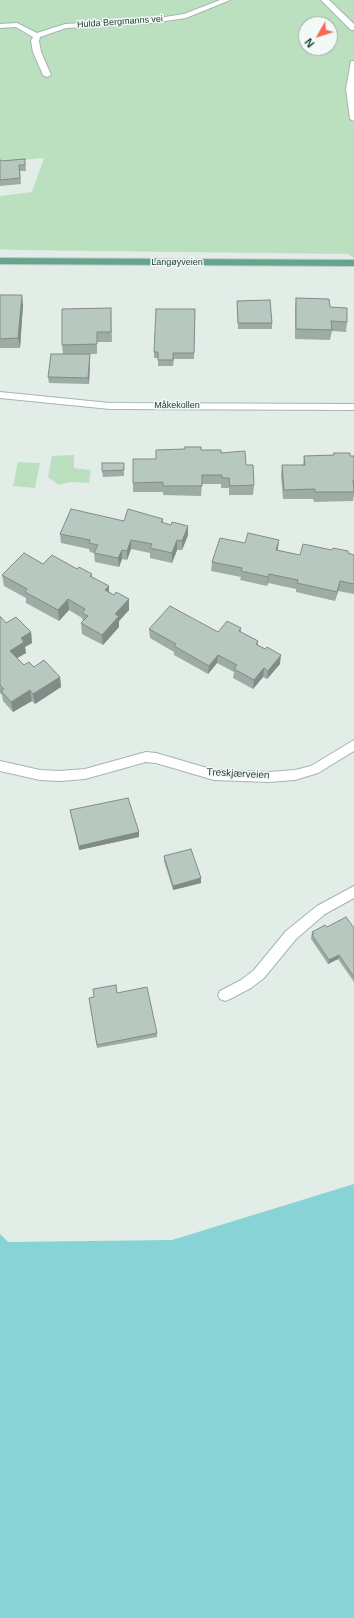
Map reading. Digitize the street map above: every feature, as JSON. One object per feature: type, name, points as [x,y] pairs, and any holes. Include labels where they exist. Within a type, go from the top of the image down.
[{"type":"main road","name":"Langøyveien","points":[[0,261],[354,264]]},
{"type":"street","name":"Hulda Bergmanns vei","points":[[37,36],[65,26],[152,21],[186,16],[226,0]]},
{"type":"street","points":[[325,0],[354,28]]},
{"type":"street","points":[[0,26],[17,26],[37,36],[35,41],[37,52],[47,75]]},
{"type":"street","points":[[354,63],[350,89],[354,119]]},
{"type":"street","name":"Måkekollen","points":[[0,395],[110,406],[354,407]]},
{"type":"street","name":"Treskjærveien","points":[[0,766],[40,774],[60,776],[85,774],[146,757],[156,758],[197,772],[214,775],[269,777],[295,775],[314,770],[353,747]]},
{"type":"street","points":[[225,995],[246,984],[259,974],[291,935],[321,910],[354,892]]},
{"type":"green space","points":[[0,0],[354,0],[354,258],[348,254],[0,249],[0,196],[32,192],[44,158],[0,162]]},
{"type":"green space","points":[[74,455],[74,468],[91,470],[89,483],[70,482],[59,485],[48,477],[52,456]]},
{"type":"green space","points":[[18,462],[40,463],[35,488],[13,486]]},
{"type":"water","points":[[354,1184],[354,1618],[0,1618],[0,1234],[8,1242],[172,1240]]},
{"type":"building","points":[[25,159],[25,165],[19,165],[20,178],[0,180],[0,160]]},
{"type":"building","points":[[0,295],[22,295],[18,338],[0,339]]},
{"type":"building","points":[[296,298],[329,299],[330,307],[347,308],[347,322],[331,321],[332,330],[296,329]]},
{"type":"building","points":[[270,300],[272,323],[238,323],[237,301]]},
{"type":"building","points":[[111,308],[111,332],[97,332],[97,344],[62,345],[62,309]]},
{"type":"building","points":[[156,309],[195,309],[194,353],[173,353],[173,360],[158,360],[158,352],[154,352]]},
{"type":"building","points":[[51,354],[90,354],[88,378],[48,377]]},
{"type":"building","points":[[185,447],[201,447],[201,450],[221,450],[221,453],[245,451],[246,465],[253,465],[254,485],[230,486],[229,478],[222,478],[222,475],[202,475],[202,486],[163,486],[163,482],[133,483],[133,459],[156,459],[156,450],[185,449]]},
{"type":"building","points":[[334,453],[350,453],[350,456],[354,456],[354,492],[315,492],[315,489],[284,490],[282,465],[305,465],[304,456],[334,455]]},
{"type":"building","points":[[102,463],[124,463],[124,470],[102,471]]},
{"type":"building","points":[[71,509],[124,521],[128,509],[163,519],[161,522],[171,525],[172,522],[188,526],[182,541],[177,540],[172,553],[150,548],[152,544],[131,540],[127,551],[122,550],[118,558],[94,553],[98,545],[89,543],[90,540],[60,534]]},
{"type":"building","points":[[248,533],[279,540],[276,550],[300,555],[303,544],[332,550],[333,548],[348,551],[348,553],[354,555],[354,584],[340,581],[337,592],[297,583],[298,580],[269,574],[268,577],[241,571],[242,568],[212,562],[220,538],[245,543]]},
{"type":"building","points":[[24,553],[43,564],[52,555],[77,569],[79,567],[92,574],[90,576],[109,586],[105,590],[114,595],[116,592],[129,599],[115,614],[119,616],[102,635],[81,623],[88,616],[82,613],[85,609],[68,599],[58,610],[25,592],[27,589],[2,575]]},
{"type":"building","points":[[170,606],[218,632],[227,621],[241,628],[239,631],[258,641],[256,644],[265,649],[267,647],[281,655],[268,671],[264,668],[254,680],[234,669],[237,665],[218,655],[209,666],[174,646],[176,644],[149,629]]},
{"type":"building","points":[[0,617],[6,623],[16,617],[31,632],[21,638],[24,642],[10,651],[24,665],[29,662],[34,667],[44,660],[60,677],[33,694],[30,690],[11,702],[1,691],[4,689],[0,685]]},
{"type":"building","points":[[128,798],[139,832],[79,846],[70,810]]},
{"type":"building","points":[[191,849],[201,878],[173,886],[164,856]]},
{"type":"building","points":[[346,917],[354,928],[354,977],[339,955],[329,960],[312,935],[314,934],[312,932],[325,925],[327,927]]},
{"type":"building","points":[[116,985],[117,993],[147,987],[157,1033],[97,1045],[89,998],[94,997],[93,989]]}]
